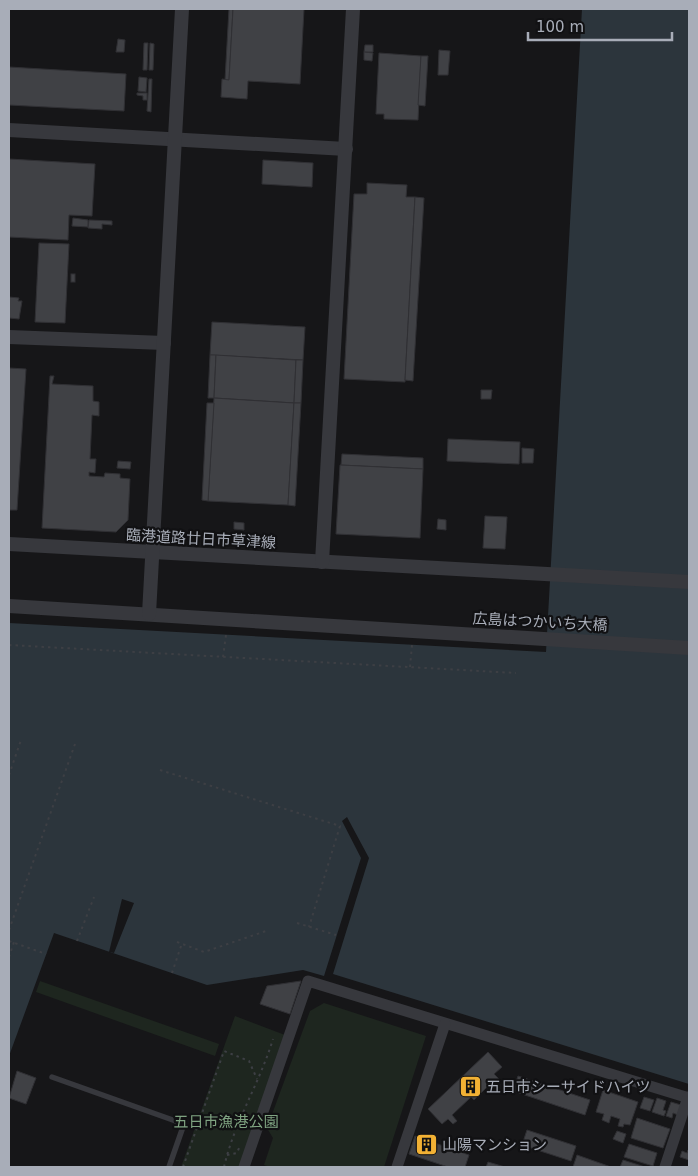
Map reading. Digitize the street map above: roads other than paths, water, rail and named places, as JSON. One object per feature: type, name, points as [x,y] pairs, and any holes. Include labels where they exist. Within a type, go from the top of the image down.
[{"type":"street","points":[[9,606],[149,614],[182,9]]},
{"type":"street","points":[[322,562],[353,9]]},
{"type":"street","points":[[9,130],[346,149]]},
{"type":"street","points":[[9,336],[164,343]]},
{"type":"street","name":"臨港道路廿日市草津線","points":[[9,544],[689,582]]},
{"type":"street","name":"広島はつかいち大橋","points":[[149,614],[689,648]]},
{"type":"street","points":[[244,1167],[308,981],[689,1098],[665,1167]]},
{"type":"street","points":[[397,1167],[445,1024]]},
{"type":"lane","points":[[52,1077],[184,1124],[169,1167]]},
{"type":"place","name":"五日市シーサイドハイツ","points":[[470,1087]]},
{"type":"place","name":"山陽マンション","points":[[426,1145]]},
{"type":"park label","name":"五日市漁港公園","points":[[226,1122]]}]
